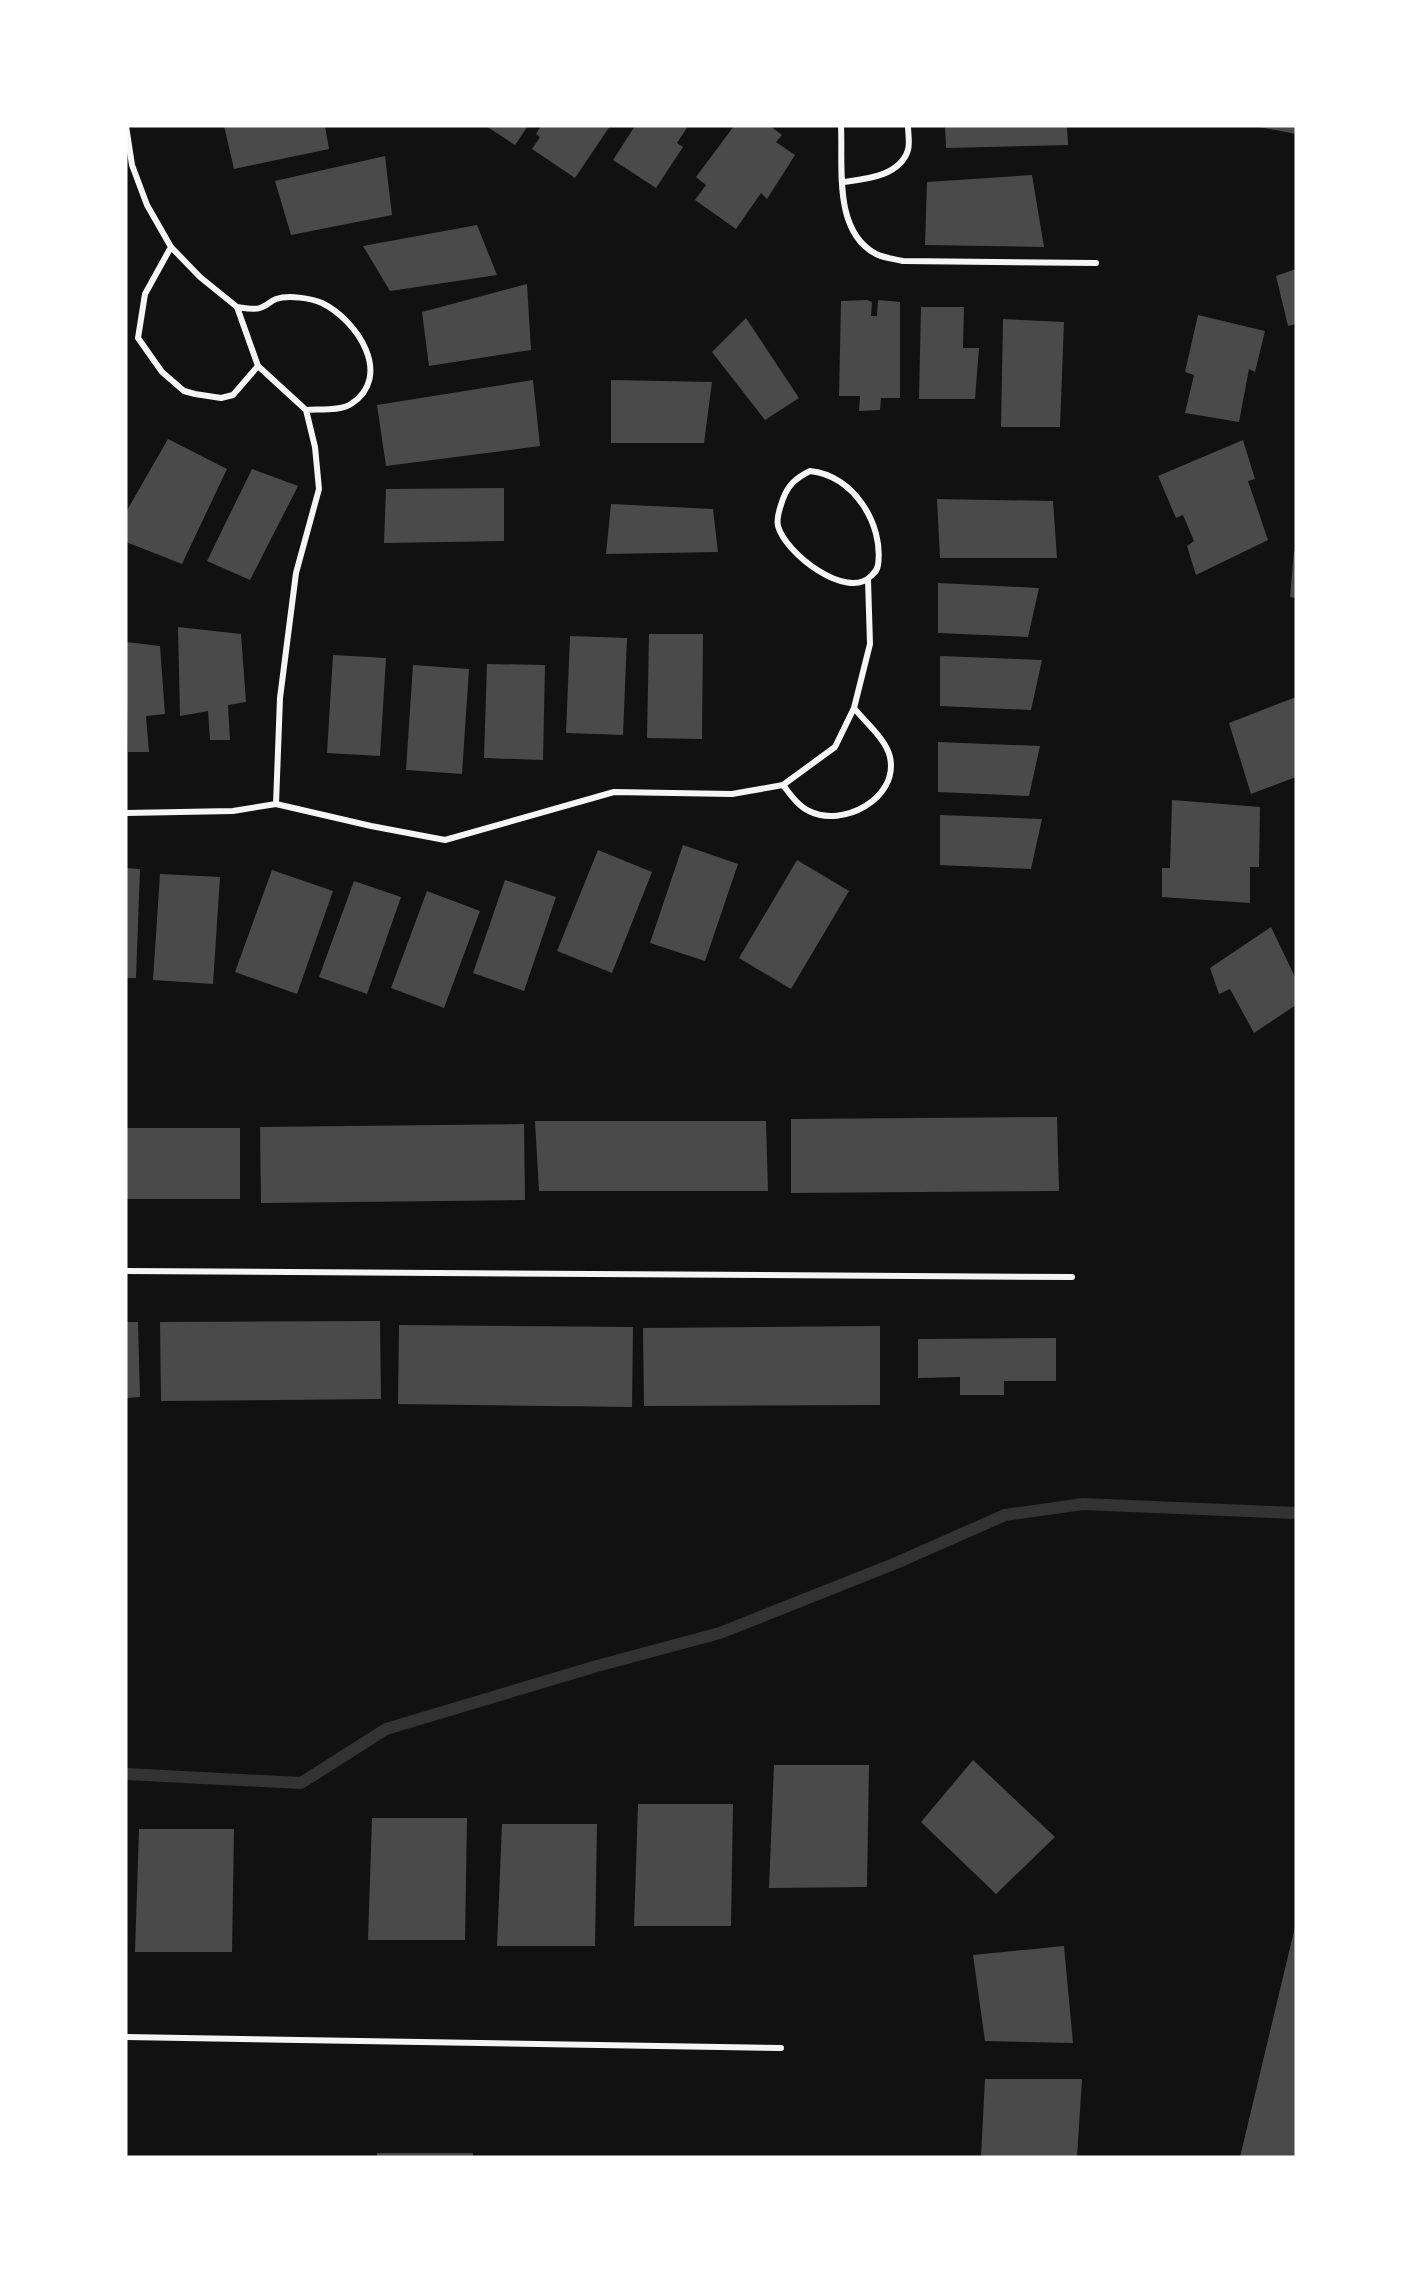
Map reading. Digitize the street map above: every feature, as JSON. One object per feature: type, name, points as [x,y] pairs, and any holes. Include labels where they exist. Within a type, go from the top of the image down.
[{"type":"street","points":[[126,126],[132,165],[147,205],[171,247],[200,277],[237,307],[258,366],[306,410],[315,447],[319,489],[296,573],[279,698],[276,804]]},
{"type":"street","points":[[841,126],[846,218],[858,239],[877,254],[903,261],[1096,263]]},
{"type":"street","points":[[844,182],[872,179],[899,165],[908,149],[908,126]]},
{"type":"street","points":[[171,247],[145,294],[138,338],[162,372],[184,390],[222,398],[233,395],[258,366]]},
{"type":"street","points":[[237,307],[259,309],[276,299],[292,298],[320,302],[356,333],[372,360],[372,380],[366,390],[350,406],[306,410]]},
{"type":"street","points":[[126,813],[233,811],[276,804],[445,840],[614,792],[732,794],[783,785],[835,747],[854,708],[870,644],[868,580],[877,570],[880,555],[878,540],[864,506],[847,486],[824,472],[810,471],[797,477],[786,489],[779,508],[778,526],[788,543],[804,560],[844,584],[856,585],[868,580]]},
{"type":"street","points":[[783,785],[809,812],[831,817],[850,814],[868,805],[881,792],[890,771],[890,758],[886,747],[854,708]]},
{"type":"street","points":[[126,1271],[1072,1277]]},
{"type":"street","points":[[126,2037],[780,2048]]},
{"type":"building","points":[[224,126],[325,126],[329,149],[234,169]]},
{"type":"building","points":[[486,126],[528,126],[515,145]]},
{"type":"building","points":[[541,126],[610,126],[575,178],[532,149],[540,137],[536,134]]},
{"type":"building","points":[[635,126],[688,126],[677,143],[683,147],[656,188],[613,160]]},
{"type":"building","points":[[734,126],[770,126],[782,135],[776,142],[795,155],[767,199],[761,193],[736,229],[695,200],[706,185],[696,177]]},
{"type":"building","points":[[945,126],[1067,126],[1068,145],[946,148]]},
{"type":"building","points":[[1296,126],[1296,134],[1259,127]]},
{"type":"building","points":[[385,156],[392,215],[291,235],[275,181]]},
{"type":"building","points":[[1032,175],[1044,247],[925,245],[927,182]]},
{"type":"building","points":[[477,225],[497,275],[390,291],[363,246]]},
{"type":"building","points":[[1296,269],[1296,324],[1288,326],[1276,276]]},
{"type":"building","points":[[527,284],[531,350],[429,366],[422,312]]},
{"type":"building","points":[[867,300],[872,302],[871,316],[877,316],[878,300],[900,302],[900,398],[881,398],[880,410],[859,411],[860,396],[839,396],[841,301]]},
{"type":"building","points":[[921,307],[964,307],[963,348],[979,348],[975,399],[919,399]]},
{"type":"building","points":[[1198,315],[1265,331],[1255,372],[1249,369],[1239,422],[1185,413],[1194,375],[1185,372]]},
{"type":"building","points":[[746,318],[799,398],[765,420],[712,352]]},
{"type":"building","points":[[1003,319],[1064,322],[1060,427],[1001,427]]},
{"type":"building","points":[[533,380],[540,446],[386,466],[377,405]]},
{"type":"building","points":[[611,380],[712,382],[704,443],[611,443]]},
{"type":"building","points":[[168,439],[227,469],[182,564],[126,542],[126,512]]},
{"type":"building","points":[[1243,440],[1255,479],[1248,481],[1268,540],[1196,575],[1187,546],[1194,541],[1183,515],[1176,518],[1158,476]]},
{"type":"building","points":[[252,469],[298,486],[250,580],[207,561]]},
{"type":"building","points":[[504,488],[504,541],[384,543],[386,489]]},
{"type":"building","points":[[937,499],[1053,501],[1057,558],[940,558]]},
{"type":"building","points":[[611,504],[713,509],[718,552],[606,554]]},
{"type":"building","points":[[1294,551],[1296,551],[1296,598],[1290,597]]},
{"type":"building","points":[[938,583],[1039,588],[1028,637],[938,633]]},
{"type":"building","points":[[178,627],[241,634],[246,702],[228,705],[230,740],[210,740],[208,711],[180,716]]},
{"type":"building","points":[[649,634],[703,634],[702,739],[647,738]]},
{"type":"building","points":[[570,636],[627,638],[623,735],[566,733]]},
{"type":"building","points":[[126,642],[160,646],[165,714],[146,716],[149,752],[128,752]]},
{"type":"building","points":[[333,655],[386,658],[380,756],[327,753]]},
{"type":"building","points":[[940,656],[1042,660],[1031,710],[940,706]]},
{"type":"building","points":[[487,664],[545,665],[543,760],[484,758]]},
{"type":"building","points":[[413,665],[469,669],[462,774],[406,770]]},
{"type":"building","points":[[1296,697],[1296,777],[1251,794],[1229,723]]},
{"type":"building","points":[[938,742],[1040,746],[1029,796],[938,792]]},
{"type":"building","points":[[1172,800],[1260,807],[1259,867],[1250,867],[1250,903],[1162,897],[1162,868],[1170,868]]},
{"type":"building","points":[[940,815],[1042,819],[1031,869],[940,865]]},
{"type":"building","points":[[683,845],[738,864],[705,961],[650,943]]},
{"type":"building","points":[[598,850],[652,872],[612,973],[557,951]]},
{"type":"building","points":[[797,860],[849,891],[791,989],[739,958]]},
{"type":"building","points":[[126,868],[140,869],[136,978],[126,978]]},
{"type":"building","points":[[272,870],[333,891],[297,994],[235,972]]},
{"type":"building","points":[[160,874],[220,877],[213,984],[153,980]]},
{"type":"building","points":[[505,880],[556,897],[524,991],[473,973]]},
{"type":"building","points":[[354,881],[401,897],[367,994],[319,977]]},
{"type":"building","points":[[427,891],[480,911],[444,1008],[391,988]]},
{"type":"building","points":[[1271,927],[1296,979],[1296,1005],[1254,1033],[1230,989],[1219,994],[1210,968]]},
{"type":"building","points":[[1057,1117],[1059,1191],[791,1193],[791,1119]]},
{"type":"building","points":[[535,1121],[766,1121],[768,1191],[539,1191]]},
{"type":"building","points":[[524,1124],[525,1200],[261,1203],[260,1127]]},
{"type":"building","points":[[126,1128],[240,1128],[240,1199],[126,1199]]},
{"type":"building","points":[[380,1321],[381,1399],[161,1401],[160,1322]]},
{"type":"building","points":[[126,1322],[138,1322],[140,1397],[126,1398]]},
{"type":"building","points":[[399,1325],[633,1327],[632,1407],[398,1404]]},
{"type":"building","points":[[880,1326],[880,1405],[644,1406],[643,1328]]},
{"type":"building","points":[[1056,1338],[1056,1381],[1004,1381],[1004,1395],[960,1395],[960,1377],[918,1378],[918,1339]]},
{"type":"building","points":[[973,1760],[1055,1837],[996,1894],[921,1822]]},
{"type":"building","points":[[774,1765],[869,1765],[867,1887],[769,1888]]},
{"type":"building","points":[[638,1804],[733,1804],[731,1926],[634,1926]]},
{"type":"building","points":[[372,1818],[467,1818],[465,1940],[368,1940]]},
{"type":"building","points":[[502,1824],[597,1824],[595,1946],[497,1946]]},
{"type":"building","points":[[139,1829],[234,1829],[232,1952],[135,1952]]},
{"type":"building","points":[[1295,1927],[1296,2157],[1240,2157]]},
{"type":"building","points":[[1064,1946],[1073,2043],[985,2041],[973,1955]]},
{"type":"building","points":[[985,2079],[1082,2079],[1077,2157],[981,2157]]},
{"type":"building","points":[[377,2153],[473,2153],[473,2157],[377,2157]]},
{"type":"waterway","points":[[126,1774],[301,1783],[386,1729],[597,1666],[720,1633],[896,1563],[1005,1515],[1083,1504],[1296,1513]]}]
